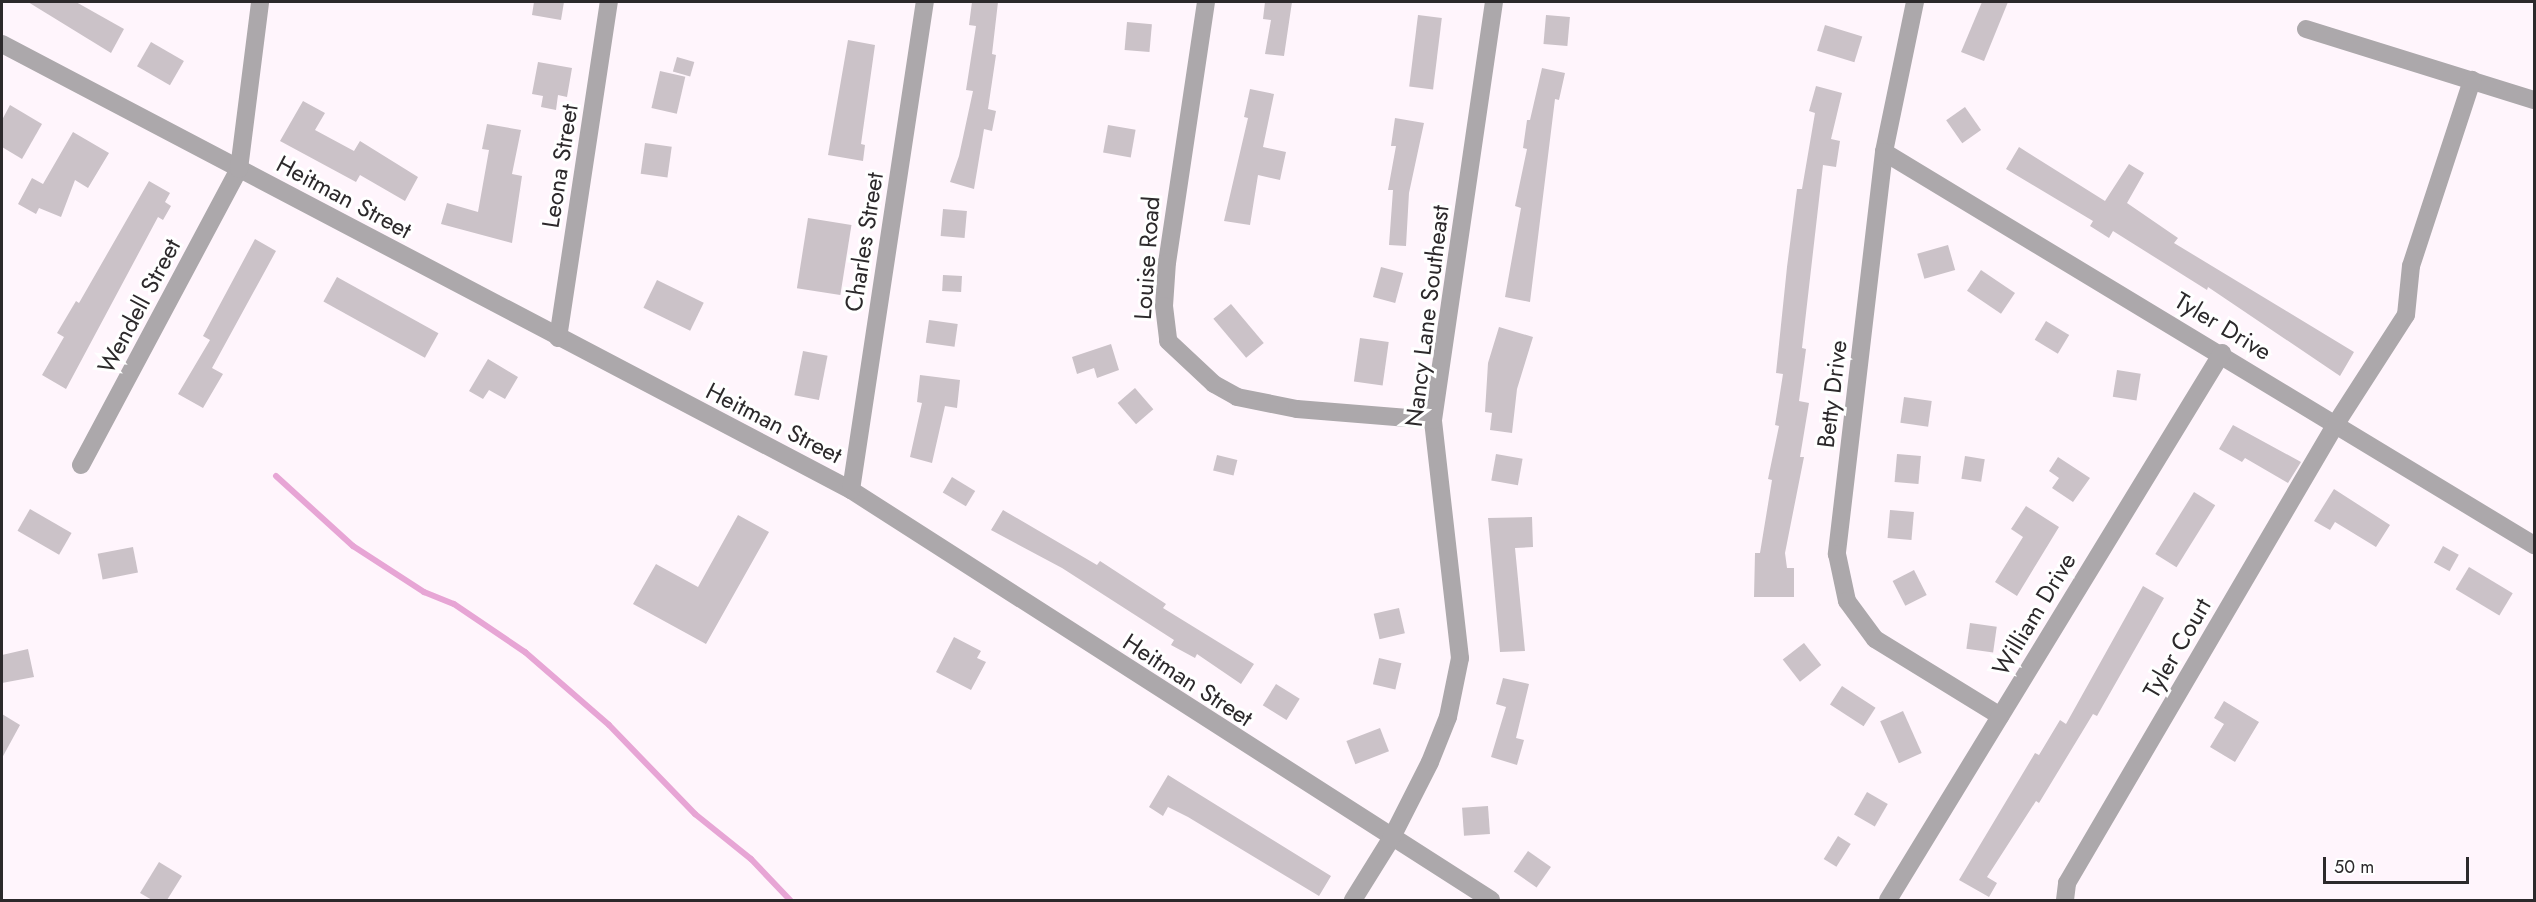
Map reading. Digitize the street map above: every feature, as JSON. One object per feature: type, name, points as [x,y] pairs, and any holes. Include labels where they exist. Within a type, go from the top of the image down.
[{"type":"street","points":[[239,169],[260,2]]},
{"type":"street","name":"Leona Street","points":[[558,338],[609,2]]},
{"type":"street","name":"Charles Street","points":[[851,490],[925,2]]},
{"type":"street","name":"Louise Road","points":[[1206,2],[1167,262],[1164,306],[1168,340],[1214,384],[1237,397],[1297,409],[1433,420]]},
{"type":"street","name":"Nancy Lane Southeast","points":[[1353,900],[1391,839],[1448,717],[1460,658],[1433,420],[1494,2]]},
{"type":"street","name":"Betty Drive","points":[[1916,2],[1884,152],[1837,554],[1847,601],[1875,639],[2000,716]]},
{"type":"street","points":[[2306,29],[2535,100]]},
{"type":"street","name":"Heitman Street","points":[[2,44],[851,490],[1391,839],[1491,900]]},
{"type":"street","name":"Tyler Court","points":[[2065,900],[2067,883],[2337,422],[2406,315],[2411,266],[2472,80]]},
{"type":"street","name":"Tyler Drive","points":[[1884,152],[2337,422],[2535,545]]},
{"type":"street","name":"Wendell Street","points":[[81,465],[239,169]]},
{"type":"street","name":"William Drive","points":[[1888,900],[2222,353]]},
{"type":"building","points":[[28,2],[76,2],[124,29],[111,53]]},
{"type":"building","points":[[534,2],[564,2],[561,20],[532,15]]},
{"type":"building","points":[[972,2],[998,2],[992,54],[996,55],[988,109],[996,111],[992,131],[984,129],[974,189],[950,182],[959,156],[973,91],[966,90],[976,26],[969,25]]},
{"type":"building","points":[[1265,2],[1292,2],[1284,56],[1265,54],[1271,20],[1263,19]]},
{"type":"building","points":[[1982,2],[2008,2],[1984,61],[1961,52]]},
{"type":"building","points":[[1418,15],[1442,18],[1433,89],[1409,86]]},
{"type":"building","points":[[1546,15],[1570,17],[1567,46],[1543,44]]},
{"type":"building","points":[[1127,22],[1152,24],[1149,52],[1125,50]]},
{"type":"building","points":[[1825,25],[1862,36],[1854,62],[1817,51]]},
{"type":"building","points":[[848,40],[875,45],[861,144],[865,145],[863,161],[828,155]]},
{"type":"building","points":[[151,42],[184,61],[170,85],[137,66]]},
{"type":"building","points":[[677,57],[694,62],[690,76],[673,71]]},
{"type":"building","points":[[538,62],[572,68],[567,97],[558,95],[556,110],[541,107],[543,96],[532,94]]},
{"type":"building","points":[[1542,68],[1565,73],[1559,100],[1555,99],[1530,302],[1505,297],[1521,208],[1515,206],[1527,149],[1523,148],[1527,120],[1530,120]]},
{"type":"building","points":[[660,71],[685,77],[677,114],[651,108]]},
{"type":"building","points":[[1816,86],[1842,93],[1831,139],[1840,141],[1836,167],[1823,165],[1802,348],[1806,349],[1799,401],[1809,403],[1800,457],[1804,457],[1785,553],[1787,568],[1794,568],[1794,597],[1754,597],[1755,553],[1760,553],[1772,480],[1768,479],[1779,426],[1775,425],[1783,374],[1776,373],[1787,267],[1797,189],[1802,189],[1815,113],[1809,111]]},
{"type":"building","points":[[1250,89],[1274,94],[1263,147],[1286,152],[1280,180],[1258,175],[1250,225],[1224,221],[1248,118],[1244,117]]},
{"type":"building","points":[[303,101],[325,113],[315,130],[354,151],[360,141],[418,177],[405,201],[360,175],[356,182],[280,141]]},
{"type":"building","points":[[10,105],[42,124],[22,159],[2,147],[2,120]]},
{"type":"building","points":[[1965,107],[1981,130],[1962,143],[1946,120]]},
{"type":"building","points":[[1395,118],[1424,123],[1409,193],[1406,246],[1389,245],[1393,190],[1388,190],[1396,146],[1391,146]]},
{"type":"building","points":[[487,124],[521,130],[512,174],[522,176],[512,243],[441,224],[447,203],[478,212],[489,150],[482,149]]},
{"type":"building","points":[[1108,125],[1136,130],[1131,157],[1103,153]]},
{"type":"building","points":[[73,132],[109,153],[88,188],[75,180],[61,217],[39,208],[36,214],[18,204],[32,178],[43,184]]},
{"type":"building","points":[[645,143],[672,147],[667,177],[641,174]]},
{"type":"building","points":[[2019,147],[2105,201],[2129,164],[2144,173],[2127,203],[2178,238],[2174,243],[2354,352],[2340,376],[2208,287],[2207,290],[2113,231],[2109,238],[2090,226],[2093,221],[2006,169]]},
{"type":"building","points":[[149,181],[170,193],[165,202],[171,206],[163,220],[158,217],[66,389],[42,375],[64,337],[57,333],[76,301],[79,303]]},
{"type":"building","points":[[943,209],[967,211],[965,238],[941,236]]},
{"type":"building","points":[[808,218],[851,225],[840,295],[797,288]]},
{"type":"building","points":[[255,239],[276,251],[212,368],[223,374],[203,408],[178,394],[210,340],[203,336]]},
{"type":"building","points":[[1948,245],[1955,270],[1924,279],[1917,254]]},
{"type":"building","points":[[1381,267],[1403,273],[1395,303],[1373,297]]},
{"type":"building","points":[[1981,270],[2015,293],[2001,314],[1967,291]]},
{"type":"building","points":[[943,275],[962,276],[961,292],[942,291]]},
{"type":"building","points":[[337,277],[438,333],[425,358],[323,301]]},
{"type":"building","points":[[657,280],[704,303],[690,331],[643,308]]},
{"type":"building","points":[[1231,304],[1264,343],[1246,358],[1213,319]]},
{"type":"building","points":[[929,320],[958,324],[955,347],[926,343]]},
{"type":"building","points":[[2046,321],[2069,335],[2058,354],[2035,340]]},
{"type":"building","points":[[1499,327],[1533,337],[1517,389],[1512,433],[1490,430],[1492,413],[1485,412],[1488,363]]},
{"type":"building","points":[[1360,338],[1389,342],[1383,386],[1354,382]]},
{"type":"building","points":[[1111,344],[1119,370],[1097,378],[1094,368],[1077,374],[1072,357]]},
{"type":"building","points":[[803,351],[828,356],[819,400],[794,395]]},
{"type":"building","points":[[488,359],[518,377],[505,399],[489,390],[483,399],[469,391]]},
{"type":"building","points":[[2117,370],[2141,374],[2136,400],[2113,397]]},
{"type":"building","points":[[920,375],[960,380],[957,408],[945,406],[932,463],[910,457],[922,403],[917,402]]},
{"type":"building","points":[[1135,388],[1153,409],[1136,424],[1118,403]]},
{"type":"building","points":[[1904,397],[1932,401],[1928,427],[1900,423]]},
{"type":"building","points":[[2233,425],[2301,462],[2288,483],[2245,458],[2242,462],[2219,449]]},
{"type":"building","points":[[1496,454],[1523,459],[1518,485],[1491,481]]},
{"type":"building","points":[[1897,454],[1921,456],[1918,484],[1895,482]]},
{"type":"building","points":[[1217,455],[1237,460],[1234,476],[1213,471]]},
{"type":"building","points":[[1965,456],[1985,459],[1981,482],[1961,479]]},
{"type":"building","points":[[2058,457],[2090,478],[2073,502],[2052,488],[2059,478],[2049,471]]},
{"type":"building","points":[[952,477],[975,491],[966,506],[943,492]]},
{"type":"building","points":[[2334,489],[2390,525],[2376,547],[2335,522],[2330,530],[2314,521]]},
{"type":"building","points":[[2194,492],[2215,505],[2177,567],[2155,554]]},
{"type":"building","points":[[2026,506],[2059,527],[2017,596],[1995,582],[2023,537],[2011,529]]},
{"type":"building","points":[[30,509],[72,533],[59,555],[18,531]]},
{"type":"building","points":[[1003,510],[1097,565],[1100,561],[1166,604],[1163,608],[1254,664],[1241,684],[1197,654],[1195,658],[1171,645],[1174,640],[1062,568],[991,530]]},
{"type":"building","points":[[1890,510],[1914,512],[1911,540],[1888,538]]},
{"type":"building","points":[[738,515],[769,532],[706,644],[633,604],[656,564],[698,587]]},
{"type":"building","points":[[1532,517],[1533,547],[1515,548],[1525,651],[1500,652],[1488,518]]},
{"type":"building","points":[[2443,546],[2459,555],[2450,571],[2434,563]]},
{"type":"building","points":[[133,547],[138,573],[103,579],[98,554]]},
{"type":"building","points":[[2469,567],[2513,593],[2499,616],[2456,589]]},
{"type":"building","points":[[1914,570],[1927,595],[1905,606],[1893,581]]},
{"type":"building","points":[[2143,586],[2164,598],[2097,716],[2093,714],[2039,803],[2036,801],[1987,877],[1997,883],[1989,897],[1959,880],[2035,753],[2039,755],[2060,720],[2066,724]]},
{"type":"building","points":[[1399,608],[1405,633],[1380,639],[1374,614]]},
{"type":"building","points":[[1970,623],[1997,627],[1993,653],[1966,649]]},
{"type":"building","points":[[954,637],[981,651],[977,658],[986,662],[971,690],[936,672]]},
{"type":"building","points":[[1804,643],[1821,665],[1800,682],[1783,660]]},
{"type":"building","points":[[28,649],[34,677],[2,683],[2,655]]},
{"type":"building","points":[[1379,658],[1401,663],[1395,689],[1373,684]]},
{"type":"building","points":[[1503,678],[1529,684],[1516,738],[1524,740],[1517,765],[1491,757],[1506,707],[1496,704]]},
{"type":"building","points":[[1276,684],[1300,699],[1286,720],[1263,705]]},
{"type":"building","points":[[1842,686],[1876,708],[1864,726],[1830,704]]},
{"type":"building","points":[[2224,701],[2259,722],[2235,762],[2210,747],[2224,724],[2214,718]]},
{"type":"building","points":[[1903,711],[1922,753],[1899,763],[1880,721]]},
{"type":"building","points":[[2,714],[20,725],[2,758]]},
{"type":"building","points":[[1380,728],[1389,751],[1355,764],[1346,741]]},
{"type":"building","points":[[1168,775],[1331,876],[1319,896],[1188,817],[1168,807],[1163,816],[1149,807]]},
{"type":"building","points":[[1867,792],[1888,804],[1875,827],[1854,815]]},
{"type":"building","points":[[1488,806],[1490,834],[1464,836],[1462,808]]},
{"type":"building","points":[[1838,836],[1851,844],[1836,867],[1824,859]]},
{"type":"building","points":[[1528,851],[1551,867],[1537,888],[1514,871]]},
{"type":"building","points":[[159,862],[182,876],[167,900],[152,900],[140,893]]},
{"type":"waterway","points":[[276,476],[353,546],[424,592],[454,604],[525,652],[609,725],[695,814],[751,859],[790,900]]}]
